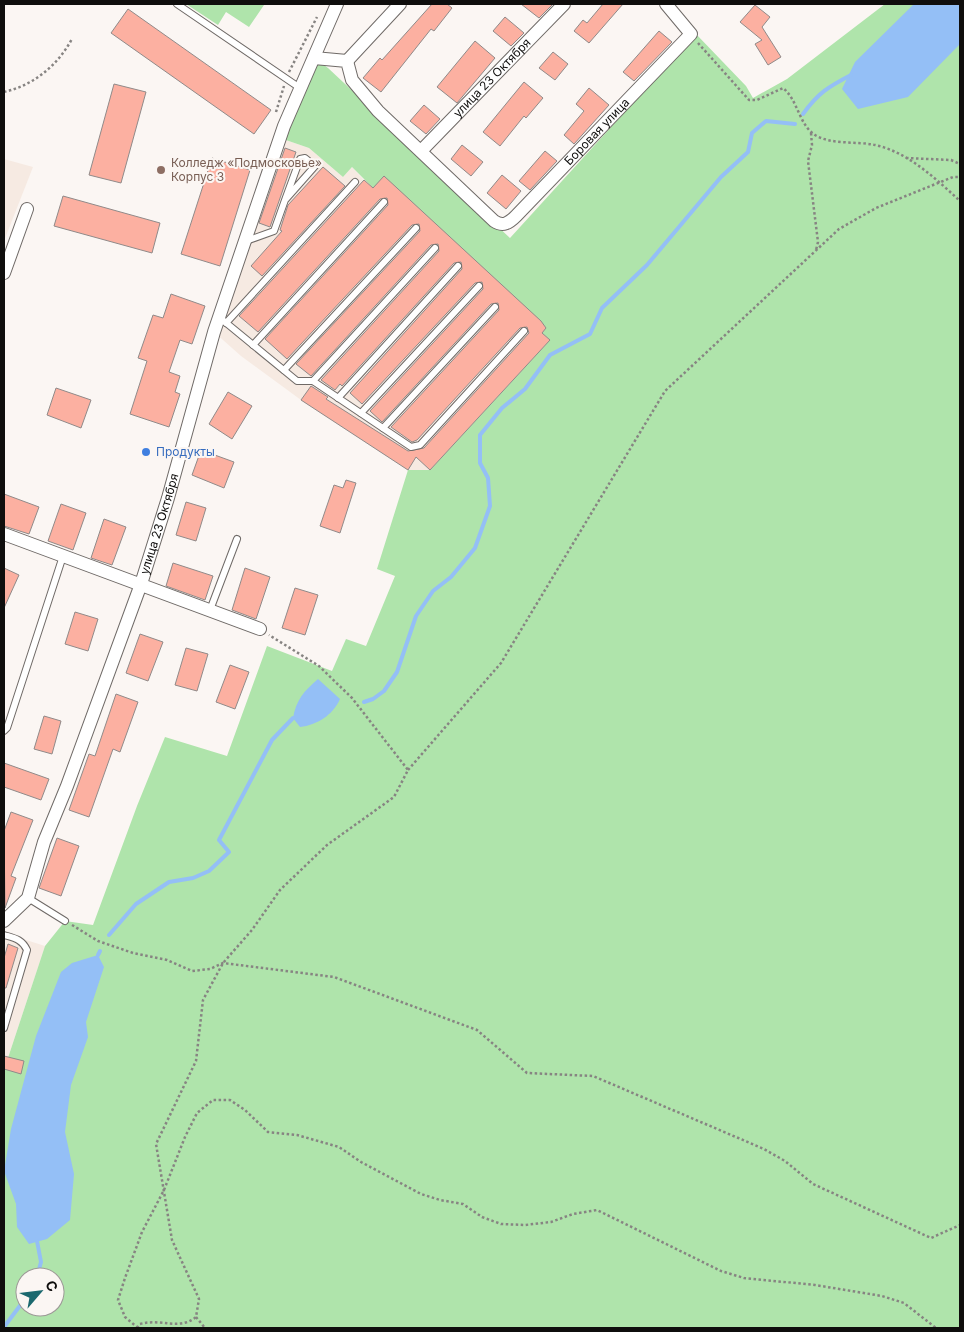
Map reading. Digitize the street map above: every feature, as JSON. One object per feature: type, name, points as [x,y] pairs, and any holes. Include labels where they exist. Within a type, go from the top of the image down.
[{"type":"street","name":"улица 23 Октября","points":[[28,898],[44,842],[67,786],[141,584],[223,320],[245,241],[284,126],[337,4]]},
{"type":"street","points":[[347,61],[400,4]]},
{"type":"street","name":"улица 23 Октября","points":[[421,151],[564,4]]},
{"type":"street","points":[[666,4],[690,34]]},
{"type":"street","name":"Боровая улица","points":[[421,151],[500,225],[512,221],[690,34]]},
{"type":"street","points":[[314,58],[347,61]]},
{"type":"street","points":[[347,61],[352,80],[378,111],[421,151]]},
{"type":"street","points":[[4,273],[27,209]]},
{"type":"street","points":[[4,534],[260,629]]},
{"type":"street","points":[[4,921],[28,898]]},
{"type":"lane","points":[[177,4],[300,88]]},
{"type":"lane","points":[[245,241],[274,231],[285,200],[300,160],[305,158],[315,166],[285,200]]},
{"type":"lane","points":[[355,182],[223,320],[297,381],[313,381],[411,446],[420,445],[524,331]]},
{"type":"lane","points":[[253,345],[384,202]]},
{"type":"lane","points":[[284,370],[416,228]]},
{"type":"lane","points":[[313,381],[436,248]]},
{"type":"lane","points":[[338,398],[458,266]]},
{"type":"lane","points":[[361,413],[479,286]]},
{"type":"lane","points":[[383,428],[495,307]]},
{"type":"lane","points":[[210,610],[237,539]]},
{"type":"lane","points":[[4,731],[7,728],[64,556]]},
{"type":"lane","points":[[28,898],[65,921]]},
{"type":"lane","points":[[4,935],[24,943],[27,950],[4,1028]]},
{"type":"path","points":[[690,34],[749,100],[757,100],[779,88],[783,88],[791,95],[811,133],[812,145],[808,161],[818,242],[815,251]]},
{"type":"path","points":[[4,92],[14,90],[47,73],[62,57],[72,39]]},
{"type":"path","points":[[811,133],[824,139],[876,145],[906,158],[940,182],[960,201]]},
{"type":"path","points":[[906,158],[951,160],[960,164]]},
{"type":"path","points":[[936,1328],[904,1302],[882,1296],[815,1285],[744,1278],[721,1271],[597,1210],[573,1214],[551,1222],[525,1225],[501,1224],[482,1217],[462,1204],[421,1194],[361,1162],[339,1147],[297,1135],[268,1132],[245,1110],[230,1100],[212,1100],[197,1113],[175,1160],[164,1190],[142,1232],[118,1300],[125,1317],[138,1328],[140,1324],[153,1320],[178,1324],[188,1323],[196,1317],[199,1299],[172,1240],[164,1190],[156,1144],[196,1060],[203,1000],[223,963],[252,930],[280,890],[327,845],[394,797],[408,770],[501,662],[665,391],[839,229],[876,208],[940,182],[960,177]]},
{"type":"path","points":[[260,629],[319,666],[352,698],[408,770]]},
{"type":"path","points":[[65,921],[98,941],[133,953],[167,960],[192,971],[210,969],[223,963],[334,977],[477,1030],[527,1073],[593,1076],[764,1149],[785,1161],[813,1184],[931,1238],[960,1226]]},
{"type":"path","points":[[196,1317],[205,1328]]},
{"type":"shaded area","points":[[280,138],[309,148],[343,177],[352,167],[364,180],[384,176],[546,328],[550,340],[430,470],[408,470],[301,400],[241,356],[214,332]]},
{"type":"shaded area","points":[[4,159],[33,167],[4,241]]},
{"type":"shaded area","points":[[4,933],[45,946],[4,1070]]},
{"type":"green space","points":[[186,4],[264,5],[249,27],[226,12],[218,25]]},
{"type":"green space","points":[[885,4],[960,4],[960,1328],[4,1328],[4,1070],[45,946],[65,921],[93,925],[165,737],[227,756],[267,646],[332,671],[346,639],[366,646],[395,576],[377,569],[408,470],[430,470],[550,340],[542,333],[546,328],[384,177],[373,188],[352,167],[343,177],[309,148],[280,138],[314,58],[328,68],[510,238],[696,34],[746,86],[753,98],[787,79]]},
{"type":"water","points":[[914,4],[960,4],[960,44],[908,97],[858,109],[842,89],[855,62]]},
{"type":"water","points":[[318,679],[340,699],[333,710],[324,718],[300,727],[293,718],[296,706],[305,692]]},
{"type":"water","points":[[98,955],[104,967],[86,1022],[88,1037],[71,1085],[65,1132],[74,1174],[70,1220],[47,1239],[29,1244],[17,1227],[16,1204],[4,1171],[11,1129],[36,1036],[61,972],[72,963]]},
{"type":"building","points":[[432,4],[447,4],[452,8],[434,31],[431,29],[381,92],[363,78],[380,58],[382,60]]},
{"type":"building","points":[[521,4],[553,4],[539,18]]},
{"type":"building","points":[[603,4],[623,4],[589,43],[574,31],[583,20],[587,23]]},
{"type":"building","points":[[755,5],[770,17],[762,27],[781,57],[768,65],[755,44],[762,40],[740,22]]},
{"type":"building","points":[[128,9],[271,110],[254,134],[111,33]]},
{"type":"building","points":[[505,17],[524,33],[511,46],[493,31]]},
{"type":"building","points":[[659,31],[672,42],[634,81],[623,72]]},
{"type":"building","points":[[475,41],[495,58],[457,103],[437,87]]},
{"type":"building","points":[[553,52],[568,64],[555,80],[539,68]]},
{"type":"building","points":[[524,82],[543,98],[526,118],[524,116],[500,146],[483,132]]},
{"type":"building","points":[[114,84],[146,92],[121,183],[89,175]]},
{"type":"building","points":[[589,88],[609,105],[574,144],[564,135],[584,111],[576,104]]},
{"type":"building","points":[[424,105],[440,119],[426,134],[410,121]]},
{"type":"building","points":[[462,145],[483,162],[471,176],[451,159]]},
{"type":"building","points":[[285,148],[296,152],[270,227],[259,223]]},
{"type":"building","points":[[545,151],[557,161],[530,190],[519,181]]},
{"type":"building","points":[[212,158],[250,170],[220,266],[181,254]]},
{"type":"building","points":[[323,167],[345,186],[262,276],[251,266],[282,231],[280,230],[288,205]]},
{"type":"building","points":[[502,175],[521,191],[506,209],[487,193]]},
{"type":"building","points":[[384,176],[541,321],[546,328],[542,333],[550,340],[430,470],[416,457],[408,470],[301,400],[311,386],[328,397],[326,399],[408,451],[424,448],[529,333],[527,327],[520,328],[417,440],[412,442],[391,427],[499,310],[498,303],[491,304],[382,422],[370,411],[483,289],[482,282],[475,283],[362,404],[350,393],[462,269],[461,262],[454,263],[342,386],[340,384],[335,390],[321,380],[439,251],[438,244],[431,245],[311,376],[296,364],[420,231],[419,224],[412,225],[287,359],[265,339],[388,205],[387,198],[380,199],[258,332],[239,316],[364,180],[373,188]]},
{"type":"building","points":[[63,196],[160,223],[152,253],[54,226]]},
{"type":"building","points":[[171,294],[205,306],[192,344],[180,340],[169,372],[180,376],[175,392],[180,394],[169,427],[130,414],[147,361],[138,358],[153,315],[163,318]]},
{"type":"building","points":[[56,388],[91,400],[81,428],[47,415]]},
{"type":"building","points":[[228,392],[252,406],[232,439],[209,424]]},
{"type":"building","points":[[201,450],[234,462],[224,488],[192,475]]},
{"type":"building","points":[[346,480],[356,483],[340,533],[320,526],[334,485],[343,488]]},
{"type":"building","points":[[4,494],[39,507],[29,534],[4,526]]},
{"type":"building","points":[[186,502],[206,508],[196,541],[176,535]]},
{"type":"building","points":[[61,504],[86,513],[73,550],[48,541]]},
{"type":"building","points":[[104,519],[126,527],[112,565],[91,558]]},
{"type":"building","points":[[173,563],[213,576],[205,600],[166,586]]},
{"type":"building","points":[[4,568],[19,575],[4,608]]},
{"type":"building","points":[[245,568],[270,577],[256,619],[232,610]]},
{"type":"building","points":[[295,588],[318,595],[305,635],[282,628]]},
{"type":"building","points":[[75,612],[98,619],[88,651],[65,644]]},
{"type":"building","points":[[140,634],[163,642],[148,681],[126,673]]},
{"type":"building","points":[[186,648],[208,654],[197,691],[175,685]]},
{"type":"building","points":[[230,665],[249,672],[235,709],[216,702]]},
{"type":"building","points":[[116,694],[138,702],[120,752],[113,749],[89,817],[69,810],[89,754],[95,756]]},
{"type":"building","points":[[44,716],[61,721],[52,754],[34,749]]},
{"type":"building","points":[[4,763],[49,779],[41,800],[4,787]]},
{"type":"building","points":[[11,812],[33,820],[11,876],[16,878],[5,908],[4,831]]},
{"type":"building","points":[[57,838],[79,846],[61,896],[39,888]]},
{"type":"building","points":[[8,944],[18,948],[6,988],[4,988],[4,958]]},
{"type":"building","points":[[4,1056],[24,1061],[21,1074],[4,1069]]},
{"type":"waterway","points":[[803,114],[824,91],[851,75]]},
{"type":"waterway","points":[[364,702],[373,699],[384,691],[397,672],[416,616],[433,591],[451,577],[475,548],[490,506],[488,478],[480,463],[480,435],[502,408],[525,389],[550,355],[590,334],[602,308],[647,265],[721,177],[748,152],[752,133],[766,121],[795,124]]},
{"type":"waterway","points":[[109,935],[136,904],[169,882],[193,878],[209,871],[229,852],[219,840],[272,740],[293,718]]},
{"type":"waterway","points":[[98,955],[100,951]]},
{"type":"waterway","points":[[37,1241],[41,1262],[40,1267]]},
{"type":"waterway","points":[[4,1327],[15,1312]]},
{"type":"place","name":"Колледж «Подмосковье» Корпус 3","points":[[161,170]]},
{"type":"place","name":"Продукты","points":[[146,452]]}]
